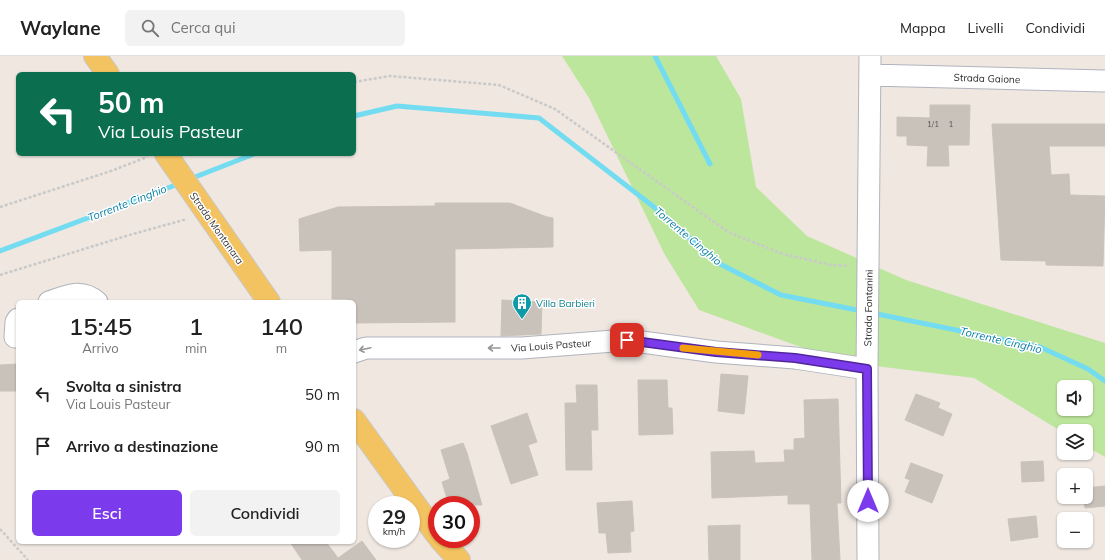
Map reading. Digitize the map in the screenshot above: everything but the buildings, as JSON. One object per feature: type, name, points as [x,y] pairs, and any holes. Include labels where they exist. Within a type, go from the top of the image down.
[{"type":"main road","points":[[95,56],[107,72]]},
{"type":"main road","name":"Strada Montanara","points":[[167,156],[268,300]]},
{"type":"main road","points":[[356,423],[428,523]]},
{"type":"main road","points":[[448,548],[459,560]]},
{"type":"street","name":"Strada Gaione","points":[[870,65],[1105,81]]},
{"type":"street","name":"Strada Fontanini","points":[[868,560],[867,369],[869,334],[862,262],[870,65]]},
{"type":"street","points":[[55,300],[74,294],[89,295],[95,300]]},
{"type":"street","name":"Via Louis Pasteur","points":[[356,351],[366,348],[522,348],[627,340],[716,352],[795,358],[867,369]]},
{"type":"path","points":[[356,82],[390,76],[499,85],[555,109],[728,232],[783,254],[830,265],[862,262]]},
{"type":"path","points":[[0,208],[111,172],[149,156]]},
{"type":"path","points":[[0,275],[126,236],[207,213]]},
{"type":"path","points":[[0,529],[28,560]]},
{"type":"green space","points":[[562,56],[716,56],[741,99],[756,187],[807,236],[906,280],[1105,343],[1105,457],[1093,450],[1093,424],[1057,424],[1057,429],[974,378],[842,362],[699,310],[665,255],[589,98]]},
{"type":"waterway","name":"Torrente Cinghio","points":[[655,56],[710,164]]},
{"type":"waterway","name":"Torrente Cinghio","points":[[356,116],[397,106],[539,118],[654,207],[718,263],[781,295],[862,311]]},
{"type":"waterway","name":"Torrente Cinghio","points":[[190,179],[249,156]]},
{"type":"waterway","name":"Torrente Cinghio","points":[[0,251],[181,183]]},
{"type":"waterway","name":"Torrente Cinghio","points":[[872,313],[1040,347],[1088,369],[1105,381]]},
{"type":"slow traffic","points":[[683,348],[758,355]]},
{"type":"place","name":"Villa Barbieri","points":[[522,320]]},
{"type":"route","points":[[627,340],[716,352],[795,358],[867,369],[868,501]]}]
